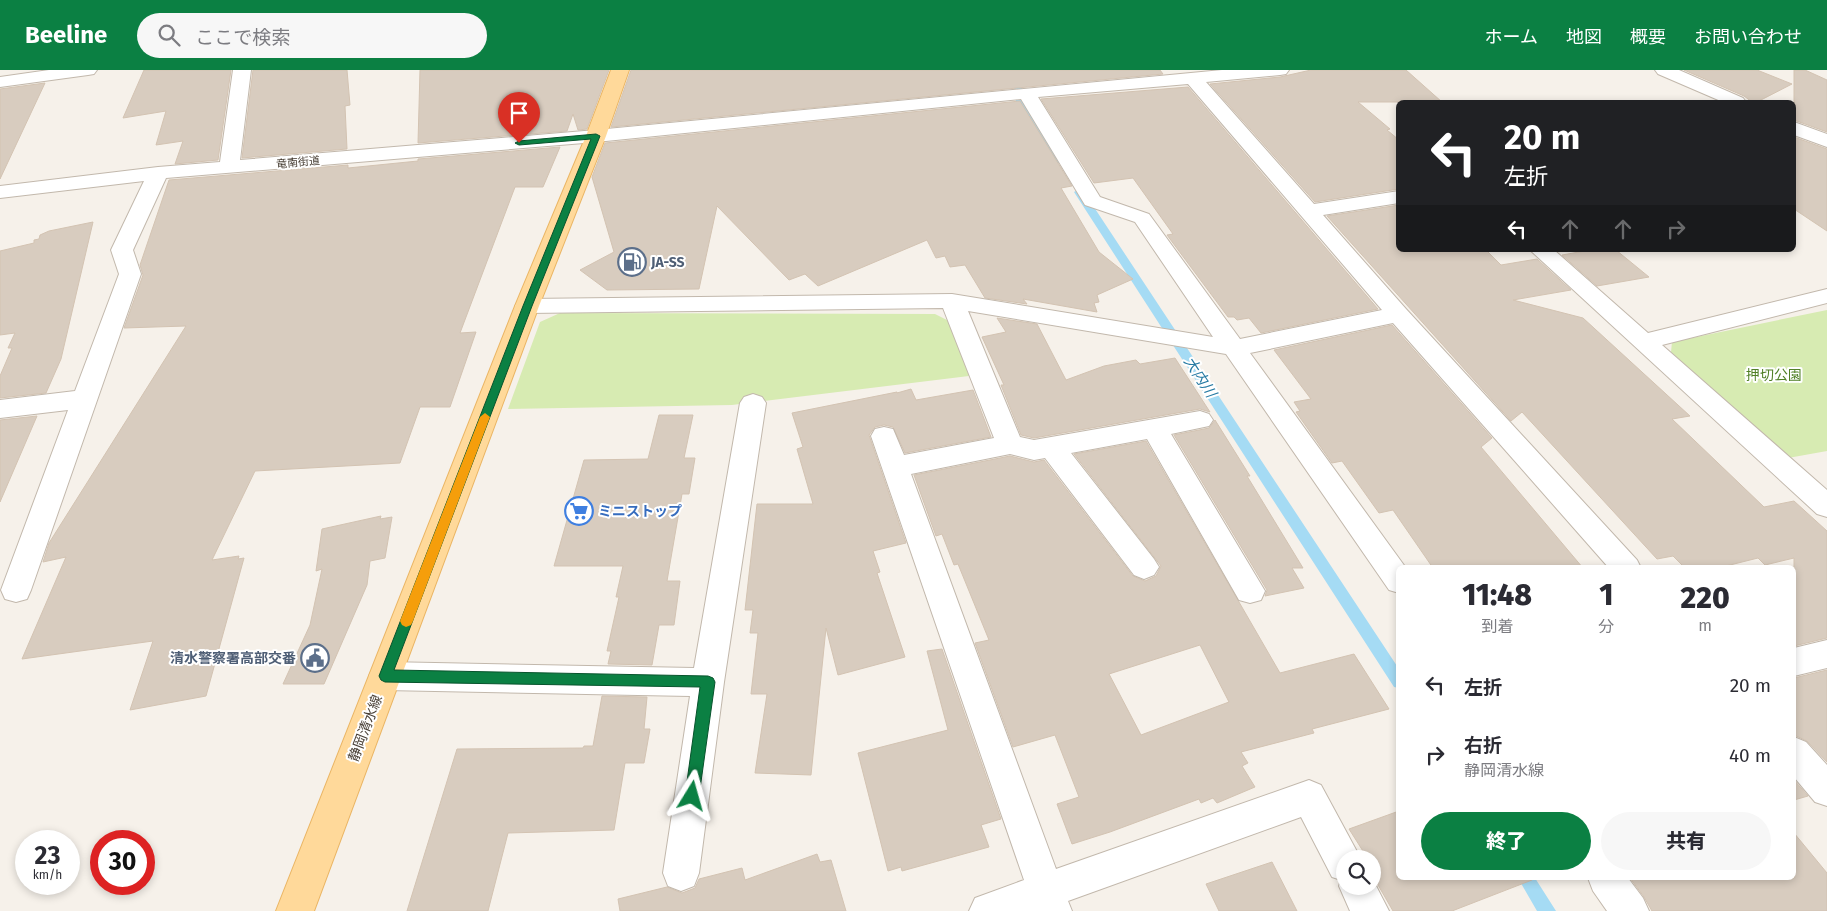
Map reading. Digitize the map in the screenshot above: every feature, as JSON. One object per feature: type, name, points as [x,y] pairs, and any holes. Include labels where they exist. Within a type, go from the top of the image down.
[{"type":"main road","name":"静岡清水線","points":[[296,911],[527,306],[596,136],[620,70]]},
{"type":"street","points":[[0,82],[88,70]]},
{"type":"street","points":[[229,168],[242,70]]},
{"type":"street","name":"竜南街道","points":[[0,192],[158,173],[596,136],[1026,93],[1280,70]]},
{"type":"street","points":[[1664,70],[1732,100]]},
{"type":"street","points":[[1193,78],[1398,314],[1624,565]]},
{"type":"street","points":[[1026,93],[1092,201],[1142,218],[1396,577]]},
{"type":"street","points":[[1796,130],[1827,141]]},
{"type":"street","points":[[16,590],[130,274],[122,250],[158,173]]},
{"type":"street","points":[[1309,211],[1396,197]]},
{"type":"street","points":[[1543,252],[1827,506]]},
{"type":"street","points":[[1643,342],[1827,296]]},
{"type":"street","points":[[527,306],[952,301],[1235,348],[1398,314]]},
{"type":"street","points":[[952,301],[1010,444]]},
{"type":"street","points":[[0,409],[85,399]]},
{"type":"street","points":[[681,873],[708,682],[753,403]]},
{"type":"street","points":[[896,467],[1010,444],[1034,450],[1200,420]]},
{"type":"street","points":[[1154,428],[1250,591]]},
{"type":"street","points":[[884,436],[1050,900]]},
{"type":"street","points":[[1052,447],[1144,567]]},
{"type":"street","points":[[1796,662],[1827,654]]},
{"type":"street","points":[[385,676],[708,682]]},
{"type":"street","points":[[1796,755],[1827,790]]},
{"type":"street","points":[[988,911],[1050,900],[1309,796],[1338,850]]},
{"type":"street","points":[[1607,880],[1630,911]]},
{"type":"street","points":[[1362,895],[1370,911]]},
{"type":"green space","name":"押切公園","points":[[1827,310],[1827,451],[1788,458],[1671,352],[1672,342]]},
{"type":"green space","points":[[560,313],[935,314],[951,322],[969,376],[732,405],[508,409],[540,322]]},
{"type":"building","points":[[144,70],[231,70],[218,160],[175,164],[183,141],[156,145],[166,111],[123,118]]},
{"type":"building","points":[[253,70],[347,70],[350,105],[345,106],[347,149],[242,158]]},
{"type":"building","points":[[420,70],[609,70],[587,129],[578,130],[573,114],[567,131],[418,143]]},
{"type":"building","points":[[631,70],[1160,70],[1163,74],[611,127]]},
{"type":"building","points":[[1311,70],[1406,70],[1440,100],[1358,102],[1390,129],[1387,130],[1396,138],[1396,189],[1315,202],[1210,84],[1280,77]]},
{"type":"building","points":[[1684,70],[1757,70],[1792,84],[1761,100],[1749,100]]},
{"type":"building","points":[[1794,70],[1805,70],[1827,80],[1827,132],[1796,121],[1796,100],[1794,100]]},
{"type":"building","points":[[45,83],[0,179],[0,89]]},
{"type":"building","points":[[1188,87],[1378,309],[1261,333],[1249,318],[1237,320],[1234,317],[1228,317],[1167,235],[1173,234],[1133,178],[1094,183],[1041,99]]},
{"type":"building","points":[[1020,101],[1072,186],[1061,188],[1099,252],[1133,279],[1097,295],[1099,302],[1094,303],[1097,312],[1023,299],[1027,304],[985,298],[965,265],[950,267],[945,256],[936,258],[927,240],[818,286],[805,274],[789,280],[717,206],[699,289],[607,290],[580,270],[614,252],[592,177],[605,143]]},
{"type":"building","points":[[1796,138],[1827,149],[1827,231],[1796,210]]},
{"type":"building","points":[[560,147],[543,187],[515,187],[460,333],[476,332],[450,407],[420,407],[400,463],[255,471],[212,560],[239,556],[238,559],[244,558],[206,696],[130,710],[153,641],[22,659],[66,557],[43,562],[49,543],[186,326],[124,328],[143,275],[140,265],[169,180],[348,165],[348,168],[418,161],[418,159]]},
{"type":"building","points":[[1396,205],[1396,252],[1488,252],[1501,265],[1537,259],[1571,290],[1513,300],[1583,318],[1690,416],[1672,419],[1764,507],[1794,501],[1827,531],[1827,638],[1796,646],[1796,565],[1794,565],[1794,558],[1765,565],[1758,558],[1730,565],[1682,565],[1673,556],[1657,559],[1522,412],[1511,421],[1327,216]]},
{"type":"building","points":[[93,222],[61,359],[46,393],[0,398],[0,376],[12,348],[8,348],[15,333],[0,335],[0,251],[34,243],[34,240],[39,239],[40,235],[49,231]]},
{"type":"building","points":[[1579,252],[1618,252],[1649,277],[1597,286],[1562,255]]},
{"type":"building","points":[[997,318],[1037,324],[1066,380],[1104,366],[1136,360],[1140,364],[1175,358],[1210,412],[1200,409],[1034,438],[1021,435],[1001,385],[1004,385],[982,337],[1006,332]]},
{"type":"building","points":[[1392,325],[1492,438],[1481,447],[1580,565],[1431,565],[1393,510],[1379,513],[1342,461],[1332,463],[1296,412],[1300,411],[1294,402],[1311,399],[1274,350]]},
{"type":"building","points":[[911,389],[916,400],[973,390],[991,437],[905,453],[893,427],[884,425],[875,427],[869,435],[906,543],[873,551],[880,572],[877,573],[905,657],[838,675],[826,628],[811,775],[755,773],[767,694],[751,694],[758,633],[750,633],[753,610],[745,610],[757,504],[813,504],[797,449],[803,447],[792,413]]},
{"type":"building","points":[[659,415],[693,415],[684,458],[695,458],[689,494],[682,494],[667,581],[680,581],[674,625],[659,625],[652,665],[608,664],[611,651],[607,651],[619,597],[616,597],[623,566],[554,566],[584,460],[648,459]]},
{"type":"building","points":[[37,416],[0,502],[0,420]]},
{"type":"building","points":[[1215,420],[1303,568],[1292,568],[1304,588],[1265,596],[1267,590],[1174,435],[1209,428]]},
{"type":"building","points":[[1146,441],[1280,673],[1354,654],[1389,709],[1312,729],[1314,733],[1241,752],[1248,763],[1242,766],[1255,787],[1217,803],[1213,798],[1201,803],[1199,799],[1072,844],[1057,804],[1079,797],[1055,735],[1013,747],[975,643],[989,640],[958,564],[954,565],[942,534],[936,536],[914,475],[1010,456],[1034,462],[1044,460],[1133,576],[1145,581],[1156,576],[1161,566],[1074,454]],"holes":[[[1200,645],[1229,702],[1141,735],[1109,674]]]},
{"type":"building","points":[[381,516],[380,519],[392,517],[385,558],[370,561],[367,585],[324,684],[283,684],[310,625],[322,569],[316,571],[322,529]]},
{"type":"building","points":[[942,649],[1001,819],[981,825],[989,847],[902,871],[901,867],[888,871],[858,753],[948,730],[927,651]]},
{"type":"building","points":[[1827,670],[1827,762],[1807,741],[1796,736],[1796,678]]},
{"type":"building","points":[[602,696],[647,697],[644,729],[650,729],[644,763],[625,763],[614,830],[508,833],[488,911],[407,911],[457,749],[583,748],[584,746],[593,746]]},
{"type":"building","points":[[1796,782],[1808,796],[1796,799]]},
{"type":"building","points":[[1396,812],[1396,880],[1532,880],[1452,911],[1393,911],[1381,890],[1381,850],[1362,850],[1349,829]]},
{"type":"building","points":[[1796,835],[1827,873],[1827,911],[1652,911],[1631,880],[1796,880]]},
{"type":"building","points":[[817,854],[820,862],[831,860],[846,911],[620,911],[618,899],[667,887],[682,893],[695,888],[699,879],[742,868],[745,880]]},
{"type":"building","points":[[1272,862],[1297,911],[1219,911],[1206,884]]},
{"type":"waterway","name":"大内川","points":[[1008,70],[1018,86],[1020,102],[1059,161]]},
{"type":"waterway","name":"大内川","points":[[1079,192],[1396,677]]},
{"type":"waterway","name":"大内川","points":[[1527,880],[1547,911]]},
{"type":"slow traffic","points":[[406,621],[485,417]]},
{"type":"place","name":"JA-SS","points":[[632,262]]},
{"type":"place","name":"ミニストップ","points":[[579,511]]},
{"type":"place","name":"清水警察署高部交番","points":[[315,658]]},
{"type":"route","points":[[519,143],[596,136],[527,306],[385,676],[708,682],[692,796]]}]
